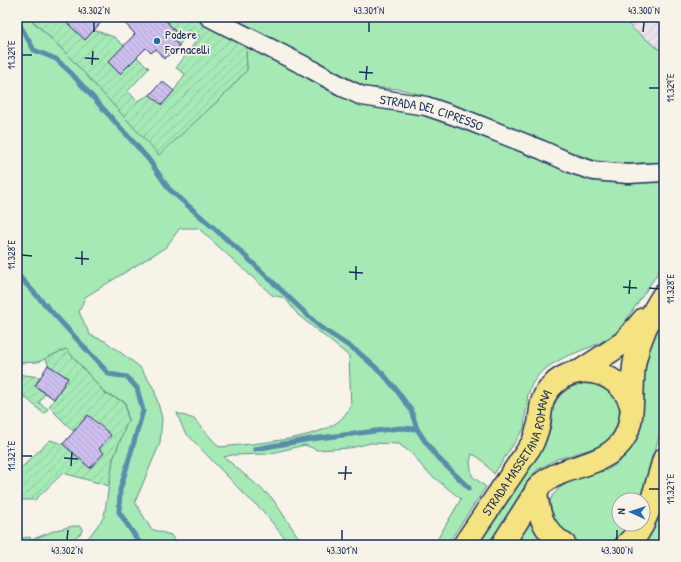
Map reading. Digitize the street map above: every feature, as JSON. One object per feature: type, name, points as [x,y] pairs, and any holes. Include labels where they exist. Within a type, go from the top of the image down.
[{"type":"main road","name":"STRADA MASSETANA ROMANA","points":[[464,545],[532,444],[537,430],[541,406],[546,393],[560,378],[579,372],[624,342],[659,301]]},
{"type":"main road","name":"STRADA MASSETANA ROMANA","points":[[502,545],[536,490],[549,478],[558,473],[603,457],[618,447],[624,439],[631,414],[635,360],[641,340],[659,301]]},
{"type":"main road","name":"STRADA MASSETANA ROMANA","points":[[579,372],[599,373],[613,379],[627,394],[631,405]]},
{"type":"main road","points":[[651,503],[664,459]]},
{"type":"main road","points":[[536,490],[537,508],[543,523],[550,532],[565,545]]},
{"type":"main road","points":[[626,545],[638,532]]},
{"type":"street","name":"STRADA DEL CIPRESSO","points":[[209,17],[362,96],[426,106],[464,119],[542,150],[575,165],[594,171],[628,174],[664,172]]},
{"type":"shaded area","points":[[622,17],[664,17],[664,53],[634,30]]},
{"type":"green space","points":[[17,17],[28,17],[64,51],[159,154],[221,98],[247,70],[246,46],[405,107],[538,155],[664,180],[664,264],[618,332],[598,344],[565,357],[549,366],[539,374],[532,384],[528,394],[524,428],[494,474],[482,460],[472,454],[470,462],[472,476],[486,487],[447,545],[434,545],[461,499],[426,471],[412,454],[399,444],[371,443],[350,448],[317,450],[305,445],[267,454],[232,455],[224,457],[272,498],[305,545],[290,545],[262,510],[246,496],[184,431],[177,413],[194,419],[219,447],[282,440],[315,433],[339,421],[351,407],[349,356],[298,315],[285,298],[272,295],[198,228],[180,228],[166,247],[85,297],[79,312],[90,335],[105,341],[140,367],[154,389],[162,418],[160,443],[135,502],[151,529],[171,535],[177,545],[83,545],[104,517],[113,459],[128,420],[125,402],[106,394],[66,349],[38,362],[17,363]]},
{"type":"green space","points":[[30,17],[61,17],[85,40],[94,30],[114,37],[149,68],[128,91],[137,101],[150,95],[174,91],[185,74],[176,68],[200,36],[188,30],[179,46],[170,35],[175,31],[168,23],[172,17],[191,17],[246,46],[247,70],[221,98],[159,155],[64,51]]},
{"type":"green space","points":[[237,17],[622,17],[634,30],[664,53],[664,162],[620,164],[595,161],[429,97],[400,89],[366,87],[235,20]]},
{"type":"green space","points":[[664,314],[664,419],[643,492],[611,492],[611,532],[625,532],[619,537],[597,545],[571,542],[563,536],[548,514],[549,503],[552,496],[560,487],[591,474],[607,470],[615,465],[633,444],[648,344]]},
{"type":"green space","points":[[66,349],[106,394],[125,402],[128,420],[113,459],[109,486],[63,473],[35,500],[17,500],[17,472],[50,440],[63,444],[90,468],[103,453],[99,449],[110,435],[88,415],[73,431],[49,407],[68,378],[48,365],[46,358]]},
{"type":"green space","points":[[17,374],[40,377],[35,386],[45,393],[39,403],[48,409],[44,414],[17,390]]},
{"type":"green space","points":[[587,383],[603,385],[617,400],[620,420],[614,435],[598,447],[557,459],[537,470],[528,481],[489,545],[476,545],[559,396],[572,387]]},
{"type":"green space","points":[[664,495],[664,545],[642,545],[654,526]]},
{"type":"green space","points":[[531,515],[548,543],[542,541],[516,539]]},
{"type":"green space","points":[[79,526],[83,529],[80,534],[64,545],[17,545],[17,539],[30,537],[31,540],[56,530]]},
{"type":"building","points":[[61,17],[106,17],[85,40]]},
{"type":"building","name":"Podere Fornacelli","points":[[119,17],[163,17],[175,31],[170,35],[179,46],[164,59],[156,49],[151,53],[146,48],[120,74],[108,62],[135,34]]},
{"type":"building","points":[[162,81],[174,91],[162,105],[150,95]]},
{"type":"building","points":[[48,365],[68,378],[54,399],[35,386]]},
{"type":"building","points":[[88,415],[111,435],[99,449],[104,453],[90,468],[63,444]]},
{"type":"waterway","points":[[17,20],[34,50],[56,59],[71,73],[149,160],[169,189],[239,250],[320,327],[358,352],[383,374],[411,410],[417,429],[437,457],[469,488]]},
{"type":"waterway","points":[[17,274],[109,374],[127,377],[137,388],[143,411],[120,490],[119,512],[141,545]]},
{"type":"waterway","points":[[255,449],[311,439],[400,428],[417,429]]},
{"type":"place","name":"Podere Fornacelli","points":[[157,41]]}]
